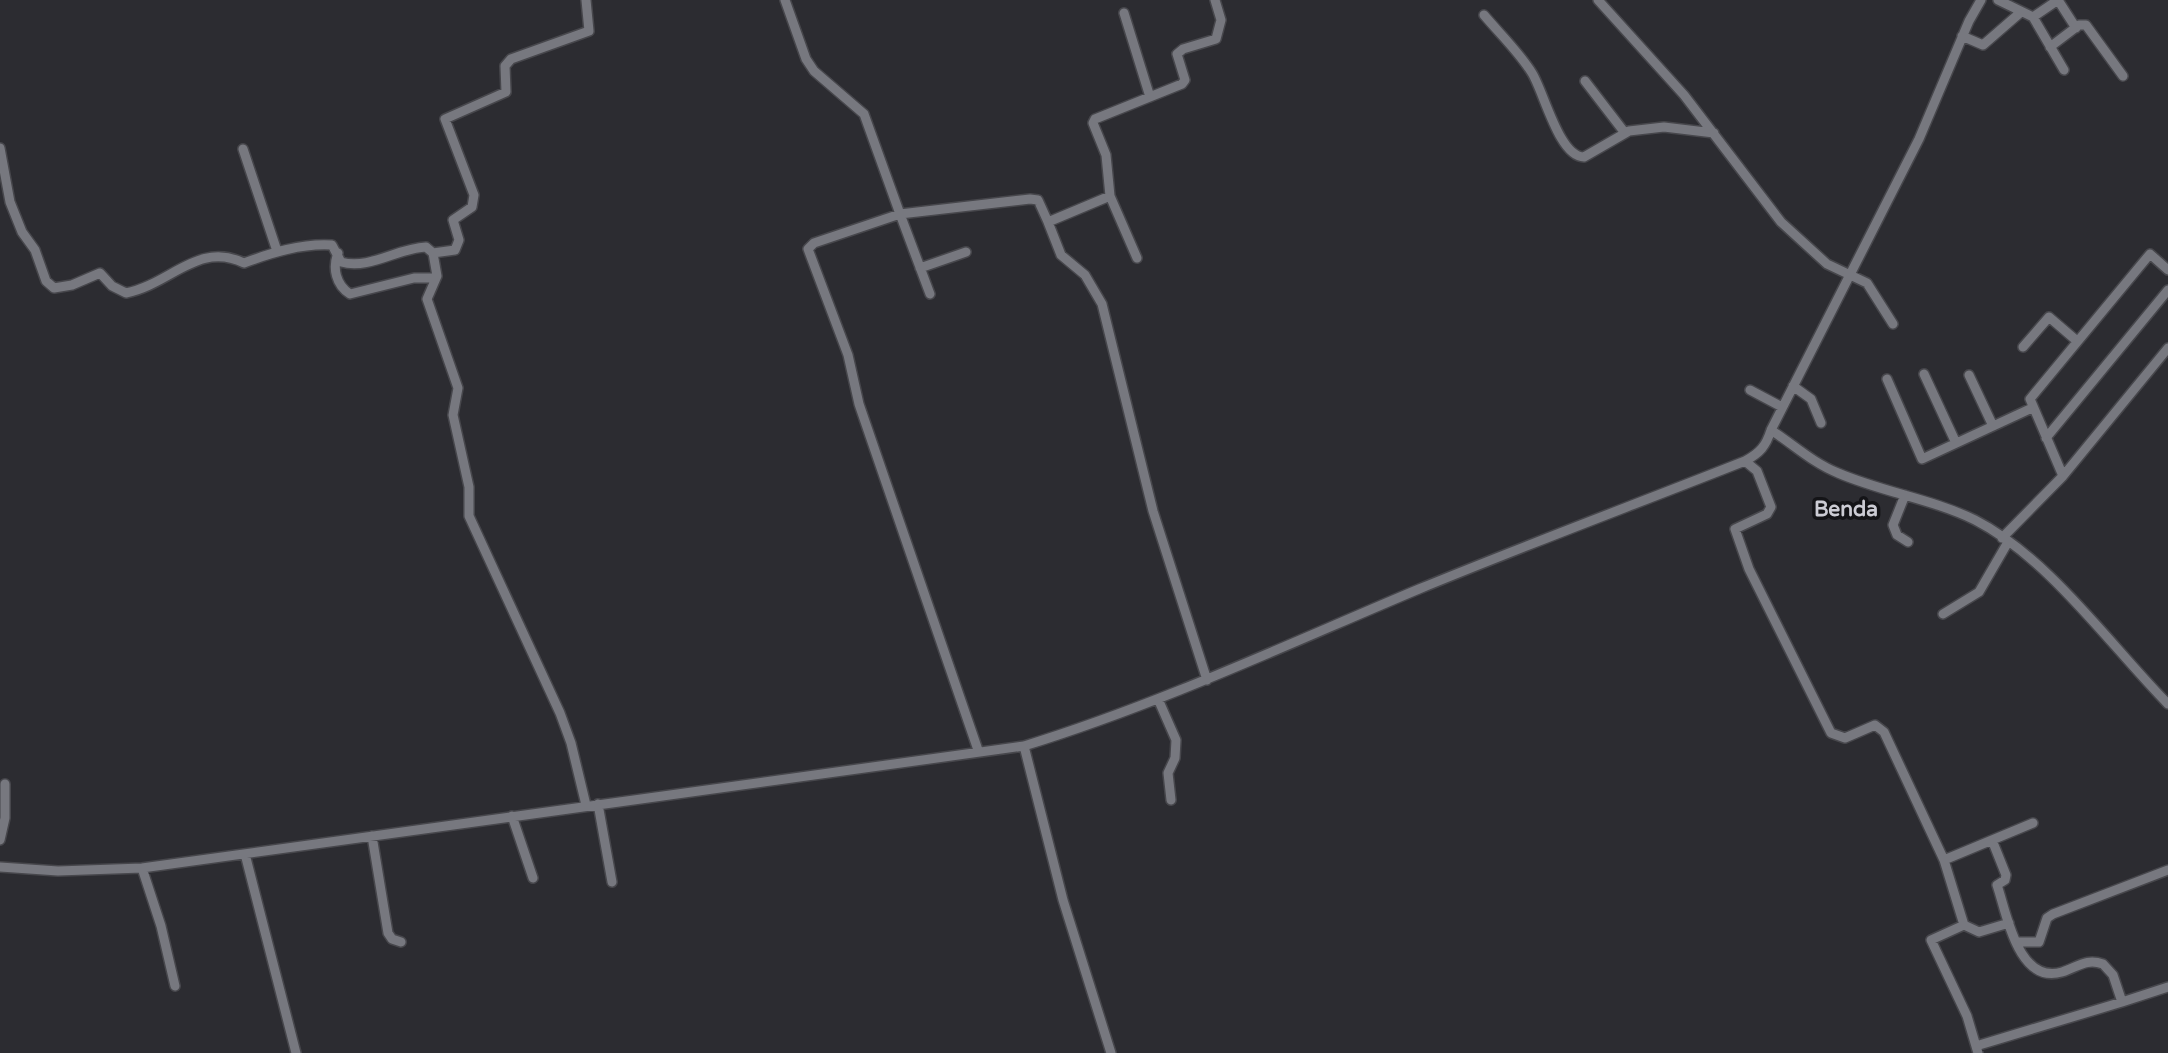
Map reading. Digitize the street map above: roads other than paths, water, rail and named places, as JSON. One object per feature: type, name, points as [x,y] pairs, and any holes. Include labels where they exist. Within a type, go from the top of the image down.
[{"type":"street","points":[[433,253],[455,250],[459,240],[453,220],[472,208],[474,202],[445,124],[446,117],[506,92],[505,66],[511,59],[589,32],[586,0]]},
{"type":"street","points":[[785,0],[814,71],[864,114],[930,294]]},
{"type":"street","points":[[1137,258],[1110,196],[1106,155],[1093,123],[1098,116],[1184,83],[1179,52],[1216,39],[1221,20],[1216,0]]},
{"type":"street","points":[[1598,0],[1685,95],[1766,204],[1800,241],[1827,264],[1852,274],[1867,284],[1893,324]]},
{"type":"street","points":[[0,866],[58,871],[142,868],[978,750],[1024,746],[1089,726],[1207,680],[1420,589],[1745,461],[1758,454],[1767,443],[1782,407],[1919,139],[1962,36],[1981,0]]},
{"type":"street","points":[[1998,0],[2033,17],[2064,70]]},
{"type":"street","points":[[2033,17],[2058,0],[2076,28]]},
{"type":"street","points":[[1962,36],[1983,45],[2021,12]]},
{"type":"street","points":[[1125,13],[1150,97]]},
{"type":"street","points":[[1484,15],[1531,71],[1551,118],[1570,151],[1584,157],[1625,133],[1664,127],[1714,133]]},
{"type":"street","points":[[2050,47],[2082,24],[2088,27],[2123,76]]},
{"type":"street","points":[[1585,81],[1625,133]]},
{"type":"street","points":[[0,148],[10,202],[22,232],[35,250],[46,281],[54,288],[72,285],[100,273],[112,286],[126,293],[148,288],[209,256],[226,255],[244,263],[277,251],[326,244],[332,245],[341,262],[365,264],[408,248],[426,247],[433,253],[436,278],[427,299],[458,388],[453,415],[469,487],[468,516],[560,713],[586,806]]},
{"type":"street","points":[[243,149],[277,251]]},
{"type":"street","points":[[1048,222],[1110,196]]},
{"type":"street","points":[[978,750],[859,404],[848,355],[808,249],[814,243],[900,214],[1038,200],[1061,255],[1085,275],[1102,303],[1153,511],[1207,680]]},
{"type":"street","points":[[920,268],[966,252]]},
{"type":"street","points":[[338,253],[334,264],[336,275],[345,292],[350,294],[414,278],[436,278]]},
{"type":"street","points":[[2063,476],[2032,408],[2033,394],[2150,254],[2168,270]]},
{"type":"street","points":[[2046,438],[2168,290]]},
{"type":"street","points":[[2023,347],[2049,317],[2077,341]]},
{"type":"street","points":[[1942,614],[1979,592],[2005,540],[2063,476],[2168,348]]},
{"type":"street","points":[[2151,369],[2168,359]]},
{"type":"street","points":[[1924,374],[1956,443]]},
{"type":"street","points":[[1969,375],[1993,426]]},
{"type":"street","points":[[1887,379],[1922,459],[2032,408]]},
{"type":"street","points":[[1793,386],[1811,399],[1821,423]]},
{"type":"street","points":[[1750,390],[1782,407]]},
{"type":"street","points":[[1771,430],[1812,461],[1831,470],[1975,520],[2005,540],[2060,589],[2168,704]]},
{"type":"street","points":[[1745,461],[1757,471],[1770,510],[1737,527],[1735,535],[1823,720],[1831,733],[1839,738],[1875,725],[1880,727],[1944,860],[1964,925],[1979,932],[2009,923]]},
{"type":"street","points":[[1905,495],[1892,525],[1896,535],[1908,542]]},
{"type":"street","points":[[1158,699],[1176,740],[1175,758],[1168,773],[1171,800]]},
{"type":"street","points":[[1024,746],[1063,900],[1111,1053]]},
{"type":"street","points":[[0,840],[5,818],[5,784]]},
{"type":"street","points":[[598,804],[611,882]]},
{"type":"street","points":[[512,816],[533,878]]},
{"type":"street","points":[[1944,860],[2033,823]]},
{"type":"street","points":[[372,836],[388,933],[392,939],[401,942]]},
{"type":"street","points":[[1992,839],[2006,874],[2005,880],[1997,885],[2017,942],[2033,970],[2043,974],[2060,972],[2083,962],[2103,964],[2113,975],[2122,1002]]},
{"type":"street","points":[[245,854],[296,1053]]},
{"type":"street","points":[[142,868],[161,926],[174,986]]},
{"type":"street","points":[[2017,942],[2039,942],[2047,918],[2053,914],[2168,870]]},
{"type":"street","points":[[1964,925],[1931,940],[1967,1016],[1977,1049],[2168,987]]},
{"type":"district","name":"Benda","points":[[1846,509]]}]
